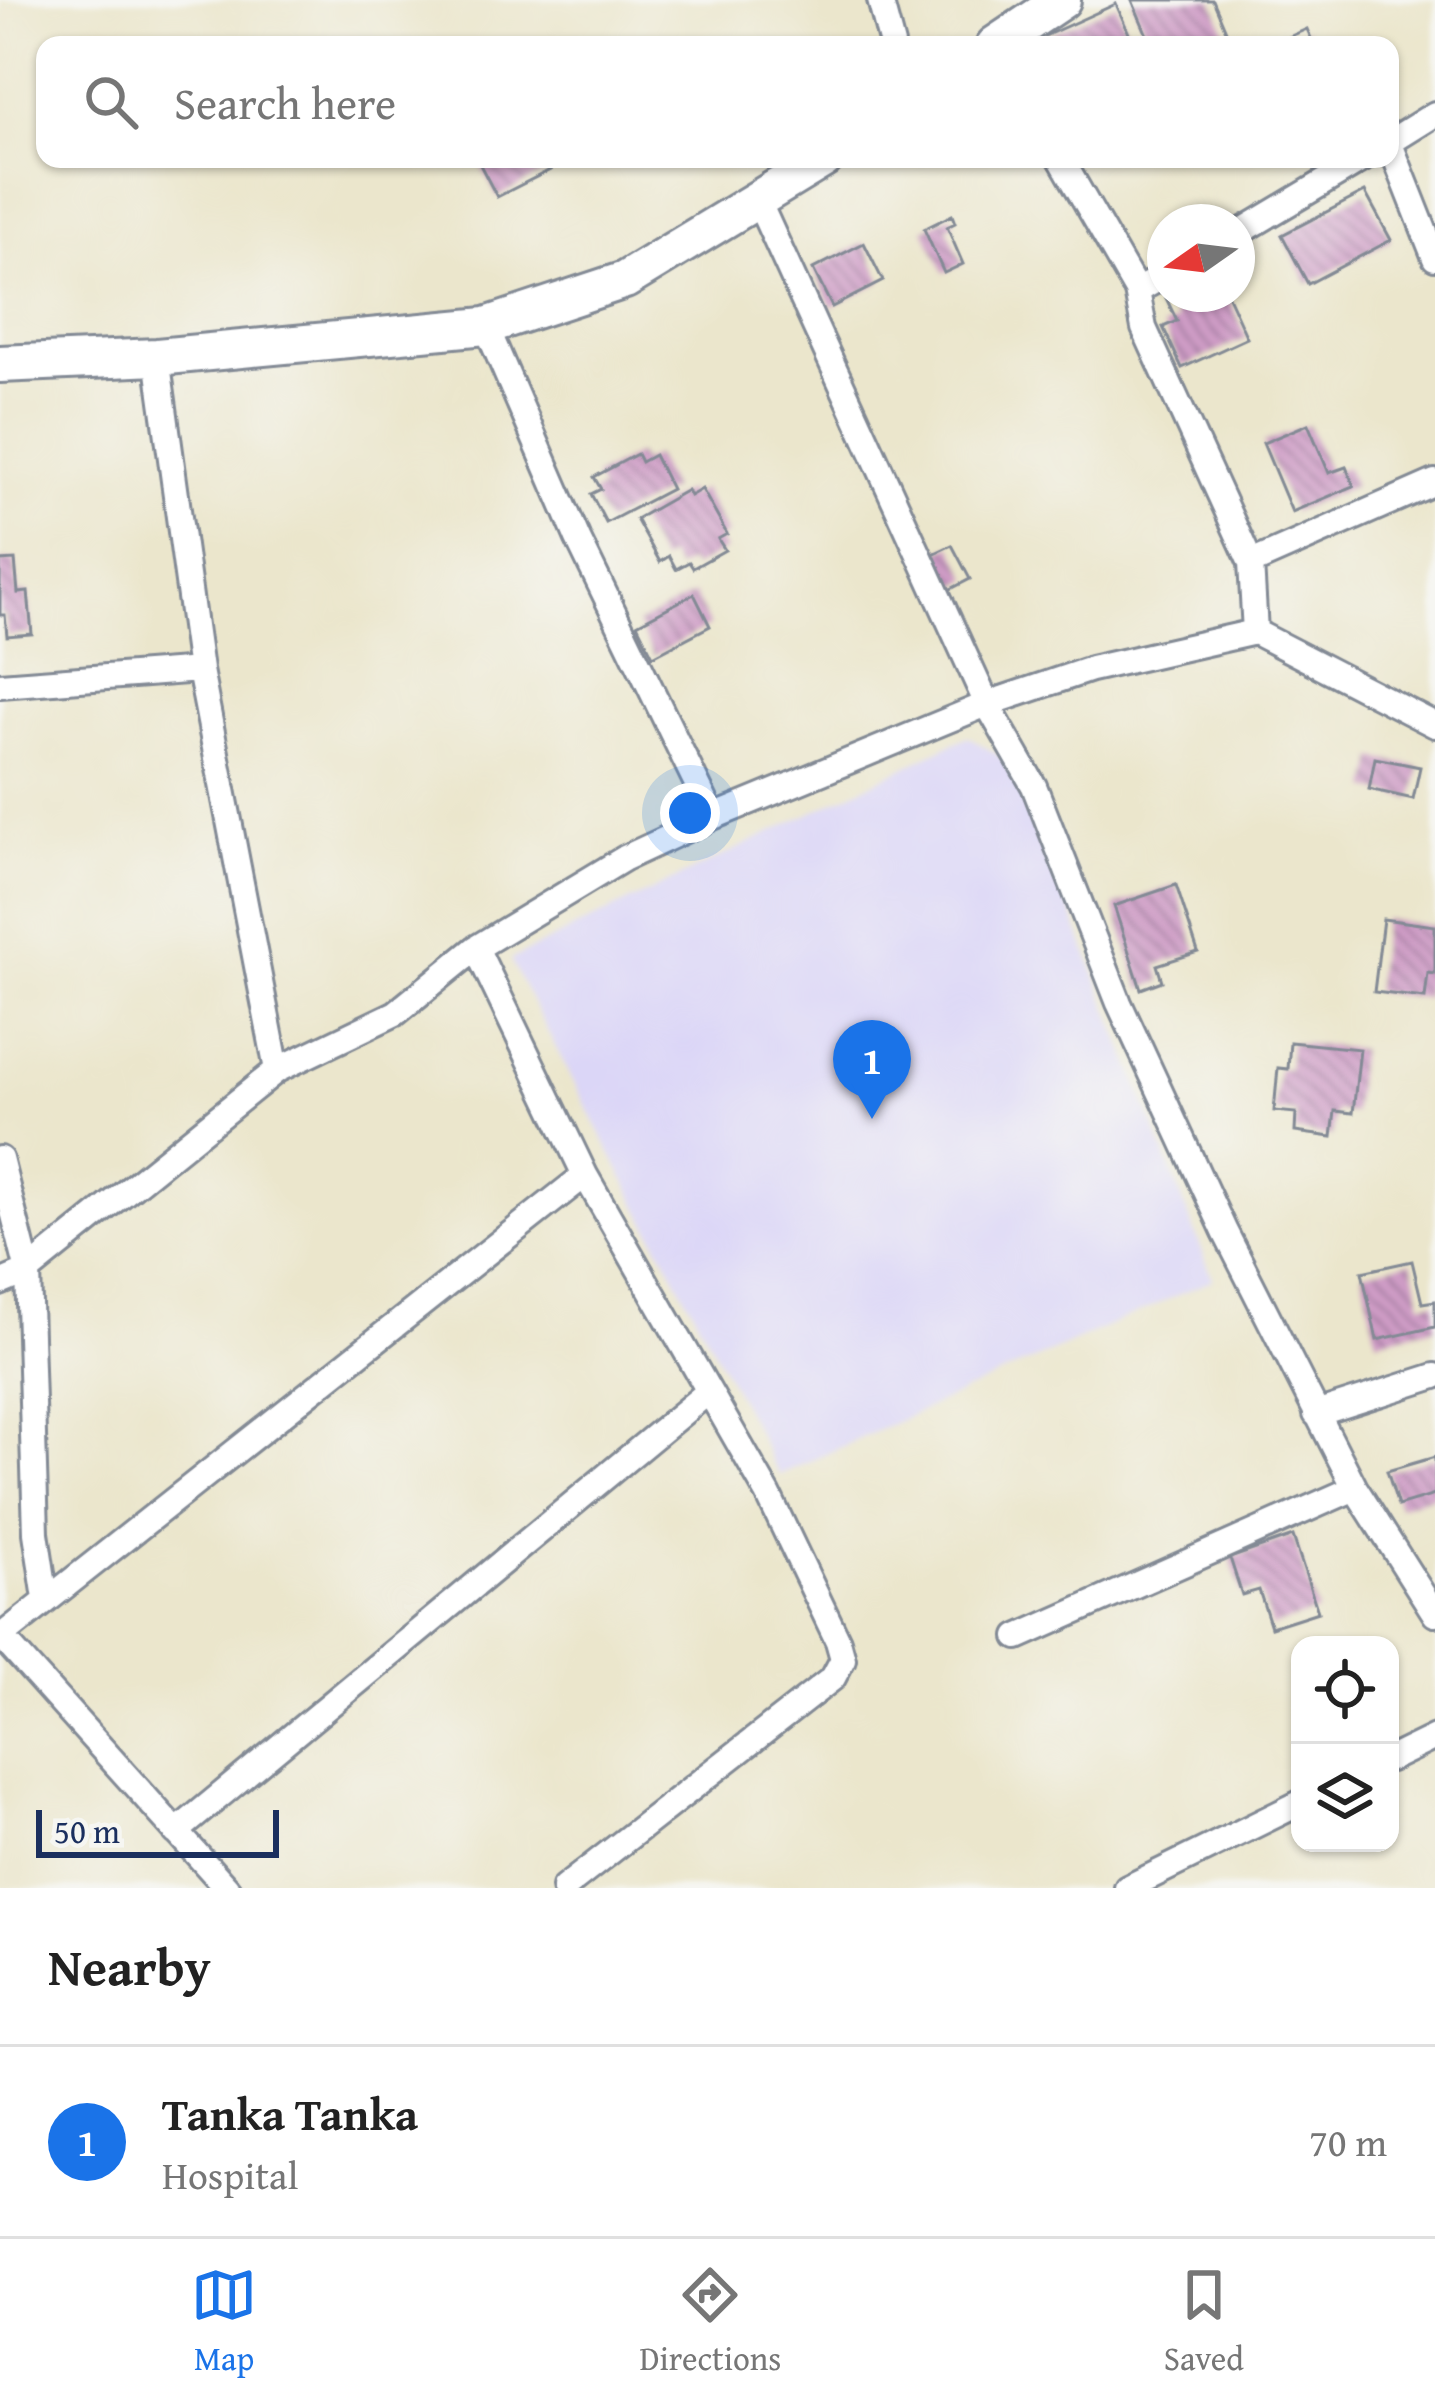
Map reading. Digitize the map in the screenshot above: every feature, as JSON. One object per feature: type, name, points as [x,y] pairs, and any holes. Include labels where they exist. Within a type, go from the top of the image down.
[{"type":"street","points":[[880,0],[890,36]]},
{"type":"street","points":[[1008,36],[1062,0]]},
{"type":"street","points":[[1399,137],[1435,114]]},
{"type":"street","points":[[1399,166],[1435,258]]},
{"type":"street","points":[[0,364],[157,357],[486,326],[625,280],[810,168]]},
{"type":"street","points":[[1066,168],[1137,291],[1144,328],[1251,562],[1255,632]]},
{"type":"street","points":[[1255,223],[1348,168]]},
{"type":"street","points":[[758,201],[986,704],[1034,786],[1119,1003],[1225,1232],[1355,1489],[1435,1614]]},
{"type":"street","points":[[1137,291],[1147,285]]},
{"type":"street","points":[[486,326],[578,539],[713,817]]},
{"type":"street","points":[[157,357],[200,670],[277,1070]]},
{"type":"street","points":[[1251,562],[1435,482]]},
{"type":"street","points":[[0,1283],[28,1270],[277,1070],[396,1013],[476,948],[626,859],[713,817],[986,704],[1091,669],[1255,632],[1435,725]]},
{"type":"street","points":[[0,685],[200,670]]},
{"type":"street","points":[[476,948],[585,1175],[768,1494],[843,1660],[833,1678],[564,1888]]},
{"type":"street","points":[[0,1160],[28,1270],[35,1533],[46,1599]]},
{"type":"street","points":[[227,1888],[1,1636],[585,1175]]},
{"type":"street","points":[[1316,1414],[1435,1376]]},
{"type":"street","points":[[176,1832],[708,1392]]},
{"type":"street","points":[[1018,1637],[1355,1489]]},
{"type":"street","points":[[1399,1756],[1435,1738]]},
{"type":"street","points":[[1127,1888],[1291,1807]]},
{"type":"shaded area","points":[[968,736],[1015,766],[1213,1279],[779,1475],[510,960]]},
{"type":"building","points":[[1132,0],[1213,0],[1228,36],[1147,36]]},
{"type":"building","points":[[1116,4],[1130,36],[1045,36]]},
{"type":"building","points":[[482,168],[550,170],[497,197]]},
{"type":"building","points":[[1365,192],[1391,240],[1308,284],[1282,235]]},
{"type":"building","points":[[952,215],[955,223],[947,227],[963,264],[944,273],[924,229]]},
{"type":"building","points":[[864,243],[883,281],[832,307],[813,269]]},
{"type":"building","points":[[1173,312],[1235,312],[1247,338],[1182,368],[1163,327],[1177,321]]},
{"type":"building","points":[[1308,424],[1329,473],[1346,467],[1354,486],[1292,512],[1263,443]]},
{"type":"building","points":[[637,454],[641,462],[654,455],[671,489],[606,523],[591,494],[601,489],[594,477]]},
{"type":"building","points":[[702,489],[727,534],[718,539],[725,550],[693,568],[689,562],[676,569],[669,556],[660,562],[636,519],[687,490],[690,496]]},
{"type":"building","points":[[952,545],[970,579],[943,593],[925,558]]},
{"type":"building","points":[[15,560],[18,593],[28,592],[32,634],[7,636],[5,615],[0,615],[0,561]]},
{"type":"building","points":[[694,594],[710,626],[653,656],[637,624]]},
{"type":"building","points":[[1375,758],[1420,767],[1413,799],[1369,789]]},
{"type":"building","points":[[1176,885],[1198,952],[1157,965],[1162,981],[1141,989],[1114,906]]},
{"type":"building","points":[[1383,919],[1435,926],[1435,974],[1428,973],[1425,998],[1374,992]]},
{"type":"building","points":[[1290,1042],[1360,1049],[1353,1113],[1335,1111],[1332,1137],[1295,1132],[1296,1113],[1274,1111],[1278,1068],[1288,1069]]},
{"type":"building","points":[[1412,1261],[1422,1303],[1435,1301],[1435,1327],[1377,1340],[1362,1272]]},
{"type":"building","points":[[1435,1457],[1435,1495],[1398,1506],[1387,1471]]},
{"type":"building","points":[[1293,1536],[1318,1612],[1271,1627],[1259,1590],[1242,1595],[1230,1558]]},
{"type":"place","name":"Tanka Tanka","points":[[872,1119]]}]
